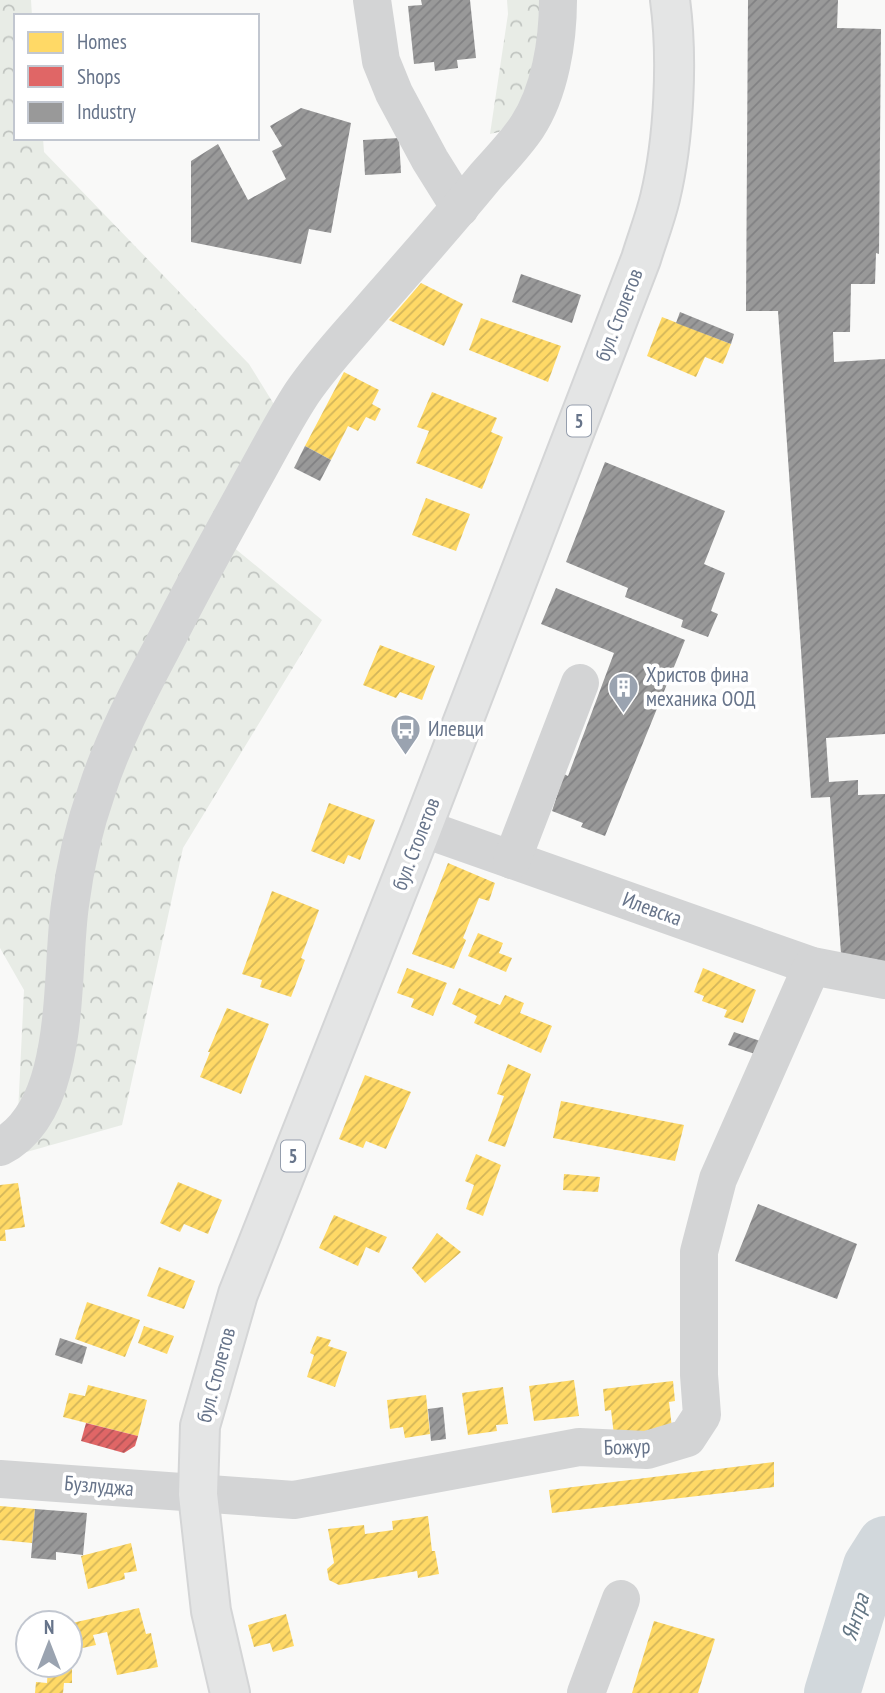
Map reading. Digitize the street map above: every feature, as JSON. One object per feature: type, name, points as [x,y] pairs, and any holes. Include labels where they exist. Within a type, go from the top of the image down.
[{"type":"main road","name":"бул. Столетов","points":[[230,1693],[211,1611],[198,1494],[200,1426],[238,1294],[422,828],[641,260],[660,197],[670,135],[674,26],[670,0]]},
{"type":"street","points":[[372,0],[381,61],[394,93],[430,160],[460,208]]},
{"type":"street","points":[[0,1147],[13,1141],[29,1124],[43,1100],[52,1076],[62,1003],[70,905],[83,838],[96,790],[112,748],[239,504],[302,394],[330,356],[460,208],[527,126],[542,95],[553,54],[558,0]]},
{"type":"street","points":[[512,860],[580,683]]},
{"type":"street","name":"Илевска","points":[[422,828],[812,966],[885,980]]},
{"type":"street","name":"Божур","points":[[198,1494],[294,1500],[579,1447],[647,1450],[687,1438],[702,1415],[698,1375],[698,1252],[718,1179],[812,966]]},
{"type":"street","name":"Бузлуджа","points":[[0,1479],[198,1494]]},
{"type":"street","points":[[586,1693],[621,1599]]},
{"type":"green space","points":[[0,0],[31,0],[32,14],[14,14],[14,140],[43,140],[44,152],[249,364],[275,406],[221,537],[322,620],[183,848],[122,1125],[16,1155],[24,990],[0,948]]},
{"type":"green space","points":[[507,0],[558,0],[545,85],[499,132],[490,134],[508,14]]},
{"type":"building: Homes","points":[[421,283],[463,304],[444,346],[389,320]]},
{"type":"building: Homes","points":[[662,317],[731,344],[723,364],[705,357],[696,377],[647,356]]},
{"type":"building: Homes","points":[[481,318],[561,346],[548,382],[469,350]]},
{"type":"building: Homes","points":[[344,372],[379,390],[372,404],[381,409],[375,421],[366,417],[358,431],[348,426],[331,460],[305,446]]},
{"type":"building: Homes","points":[[432,392],[497,418],[491,432],[503,437],[482,489],[416,463],[429,431],[417,427]]},
{"type":"building: Homes","points":[[426,498],[470,514],[456,551],[412,535]]},
{"type":"building: Homes","points":[[380,645],[435,666],[422,700],[400,692],[396,698],[363,685]]},
{"type":"building: Homes","points":[[329,803],[375,820],[360,860],[348,855],[344,864],[311,851]]},
{"type":"building: Homes","points":[[448,863],[495,883],[489,901],[479,898],[454,969],[412,954]]},
{"type":"building: Homes","points":[[272,891],[319,910],[301,958],[305,960],[291,997],[260,987],[262,980],[242,974]]},
{"type":"building: Homes","points":[[478,933],[503,943],[499,953],[512,958],[506,972],[468,956]]},
{"type":"building: Homes","points":[[407,968],[447,983],[433,1016],[411,1007],[414,999],[397,993]]},
{"type":"building: Homes","points":[[703,968],[756,990],[743,1023],[724,1017],[727,1010],[702,1001],[704,996],[694,992]]},
{"type":"building: Homes","points":[[459,988],[500,1005],[505,995],[524,1003],[520,1013],[552,1026],[541,1053],[474,1023],[477,1016],[452,1004]]},
{"type":"building: Homes","points":[[227,1008],[269,1024],[241,1094],[200,1077]]},
{"type":"building: Homes","points":[[508,1064],[531,1074],[505,1147],[488,1141],[504,1096],[497,1094]]},
{"type":"building: Homes","points":[[365,1075],[411,1092],[386,1149],[366,1141],[363,1148],[339,1139]]},
{"type":"building: Homes","points":[[561,1101],[684,1125],[675,1161],[553,1138]]},
{"type":"building: Homes","points":[[476,1154],[501,1165],[483,1216],[466,1209],[474,1185],[465,1181]]},
{"type":"building: Homes","points":[[564,1174],[600,1177],[598,1192],[563,1190]]},
{"type":"building: Homes","points":[[178,1182],[222,1200],[208,1234],[184,1224],[180,1232],[160,1223]]},
{"type":"building: Homes","points":[[18,1183],[25,1227],[5,1230],[6,1241],[0,1241],[0,1185]]},
{"type":"building: Homes","points":[[334,1215],[387,1237],[379,1253],[366,1247],[358,1266],[319,1248]]},
{"type":"building: Homes","points":[[437,1233],[461,1252],[425,1283],[412,1268]]},
{"type":"building: Homes","points":[[159,1267],[195,1281],[184,1309],[147,1296]]},
{"type":"building: Homes","points":[[87,1302],[140,1320],[125,1357],[75,1339]]},
{"type":"building: Homes","points":[[144,1326],[174,1336],[167,1354],[138,1343]]},
{"type":"building: Homes","points":[[317,1336],[331,1340],[328,1346],[347,1352],[335,1387],[307,1377],[314,1355],[310,1353]]},
{"type":"building: Homes","points":[[574,1380],[579,1416],[534,1421],[529,1386]]},
{"type":"building: Homes","points":[[673,1381],[675,1401],[669,1402],[672,1428],[614,1435],[611,1410],[605,1411],[603,1389]]},
{"type":"building: Homes","points":[[88,1385],[147,1400],[138,1436],[63,1417],[69,1393],[85,1396]]},
{"type":"building: Homes","points":[[503,1387],[508,1424],[496,1425],[497,1431],[468,1435],[462,1393]]},
{"type":"building: Homes","points":[[426,1395],[430,1434],[405,1438],[403,1427],[390,1429],[387,1400]]},
{"type":"building: Homes","points":[[774,1462],[774,1487],[552,1513],[549,1490]]},
{"type":"building: Homes","points":[[0,1506],[35,1509],[32,1543],[0,1540]]},
{"type":"building: Homes","points":[[428,1516],[432,1551],[435,1551],[439,1574],[418,1578],[417,1571],[339,1585],[329,1580],[327,1569],[334,1563],[328,1529],[364,1525],[365,1534],[393,1530],[392,1521]]},
{"type":"building: Homes","points":[[131,1543],[137,1571],[124,1573],[125,1579],[88,1589],[81,1556]]},
{"type":"building: Homes","points":[[139,1608],[146,1634],[151,1633],[158,1667],[117,1675],[107,1632],[93,1635],[96,1645],[84,1648],[84,1620]]},
{"type":"building: Homes","points":[[286,1614],[294,1646],[273,1652],[270,1643],[254,1647],[248,1625]]},
{"type":"building: Homes","points":[[654,1621],[715,1639],[698,1693],[632,1693]]},
{"type":"building: Homes","points":[[47,1679],[72,1679],[72,1683],[64,1683],[63,1693],[35,1693],[36,1682],[47,1683]]},
{"type":"building: Shops","points":[[86,1423],[138,1436],[135,1446],[124,1453],[81,1441]]},
{"type":"building: Industry","points":[[421,0],[470,0],[476,58],[457,60],[458,68],[435,71],[434,62],[414,64],[408,6],[422,5]]},
{"type":"building: Industry","points":[[748,0],[838,0],[837,28],[881,29],[879,254],[876,253],[875,284],[851,284],[850,332],[833,332],[834,362],[885,359],[885,734],[826,738],[829,782],[858,780],[858,795],[885,794],[885,965],[842,968],[830,797],[811,798],[778,311],[746,311]]},
{"type":"building: Industry","points":[[301,108],[351,123],[331,233],[309,229],[301,264],[191,242],[191,161],[218,144],[248,200],[286,179],[272,151],[282,146],[270,126]]},
{"type":"building: Industry","points":[[399,138],[401,173],[365,175],[363,140]]},
{"type":"building: Industry","points":[[521,274],[581,295],[572,323],[512,302]]},
{"type":"building: Industry","points":[[680,312],[734,334],[731,344],[676,323]]},
{"type":"building: Industry","points":[[305,446],[331,460],[320,481],[294,468]]},
{"type":"building: Industry","points":[[605,462],[725,511],[704,564],[725,573],[711,611],[718,614],[708,637],[681,627],[683,620],[625,597],[628,588],[566,562]]},
{"type":"building: Industry","name":"Христов фина механика ООД","points":[[556,588],[685,640],[605,836],[581,827],[583,823],[552,811],[564,774],[568,776],[614,653],[541,624]]},
{"type":"building: Industry","points":[[734,1032],[760,1041],[755,1054],[728,1045]]},
{"type":"building: Industry","points":[[758,1204],[857,1244],[837,1299],[735,1261]]},
{"type":"building: Industry","points":[[60,1338],[87,1347],[82,1364],[55,1355]]},
{"type":"building: Industry","points":[[443,1407],[446,1439],[431,1441],[428,1409]]},
{"type":"building: Industry","points":[[35,1509],[87,1513],[83,1555],[56,1552],[56,1560],[31,1558]]},
{"type":"waterway","name":"Янтра","points":[[832,1693],[871,1566],[885,1544]]},
{"type":"place","name":"Христов фина механика ООД","points":[[623,714]]},
{"type":"place","name":"Илевци","points":[[405,756]]}]
